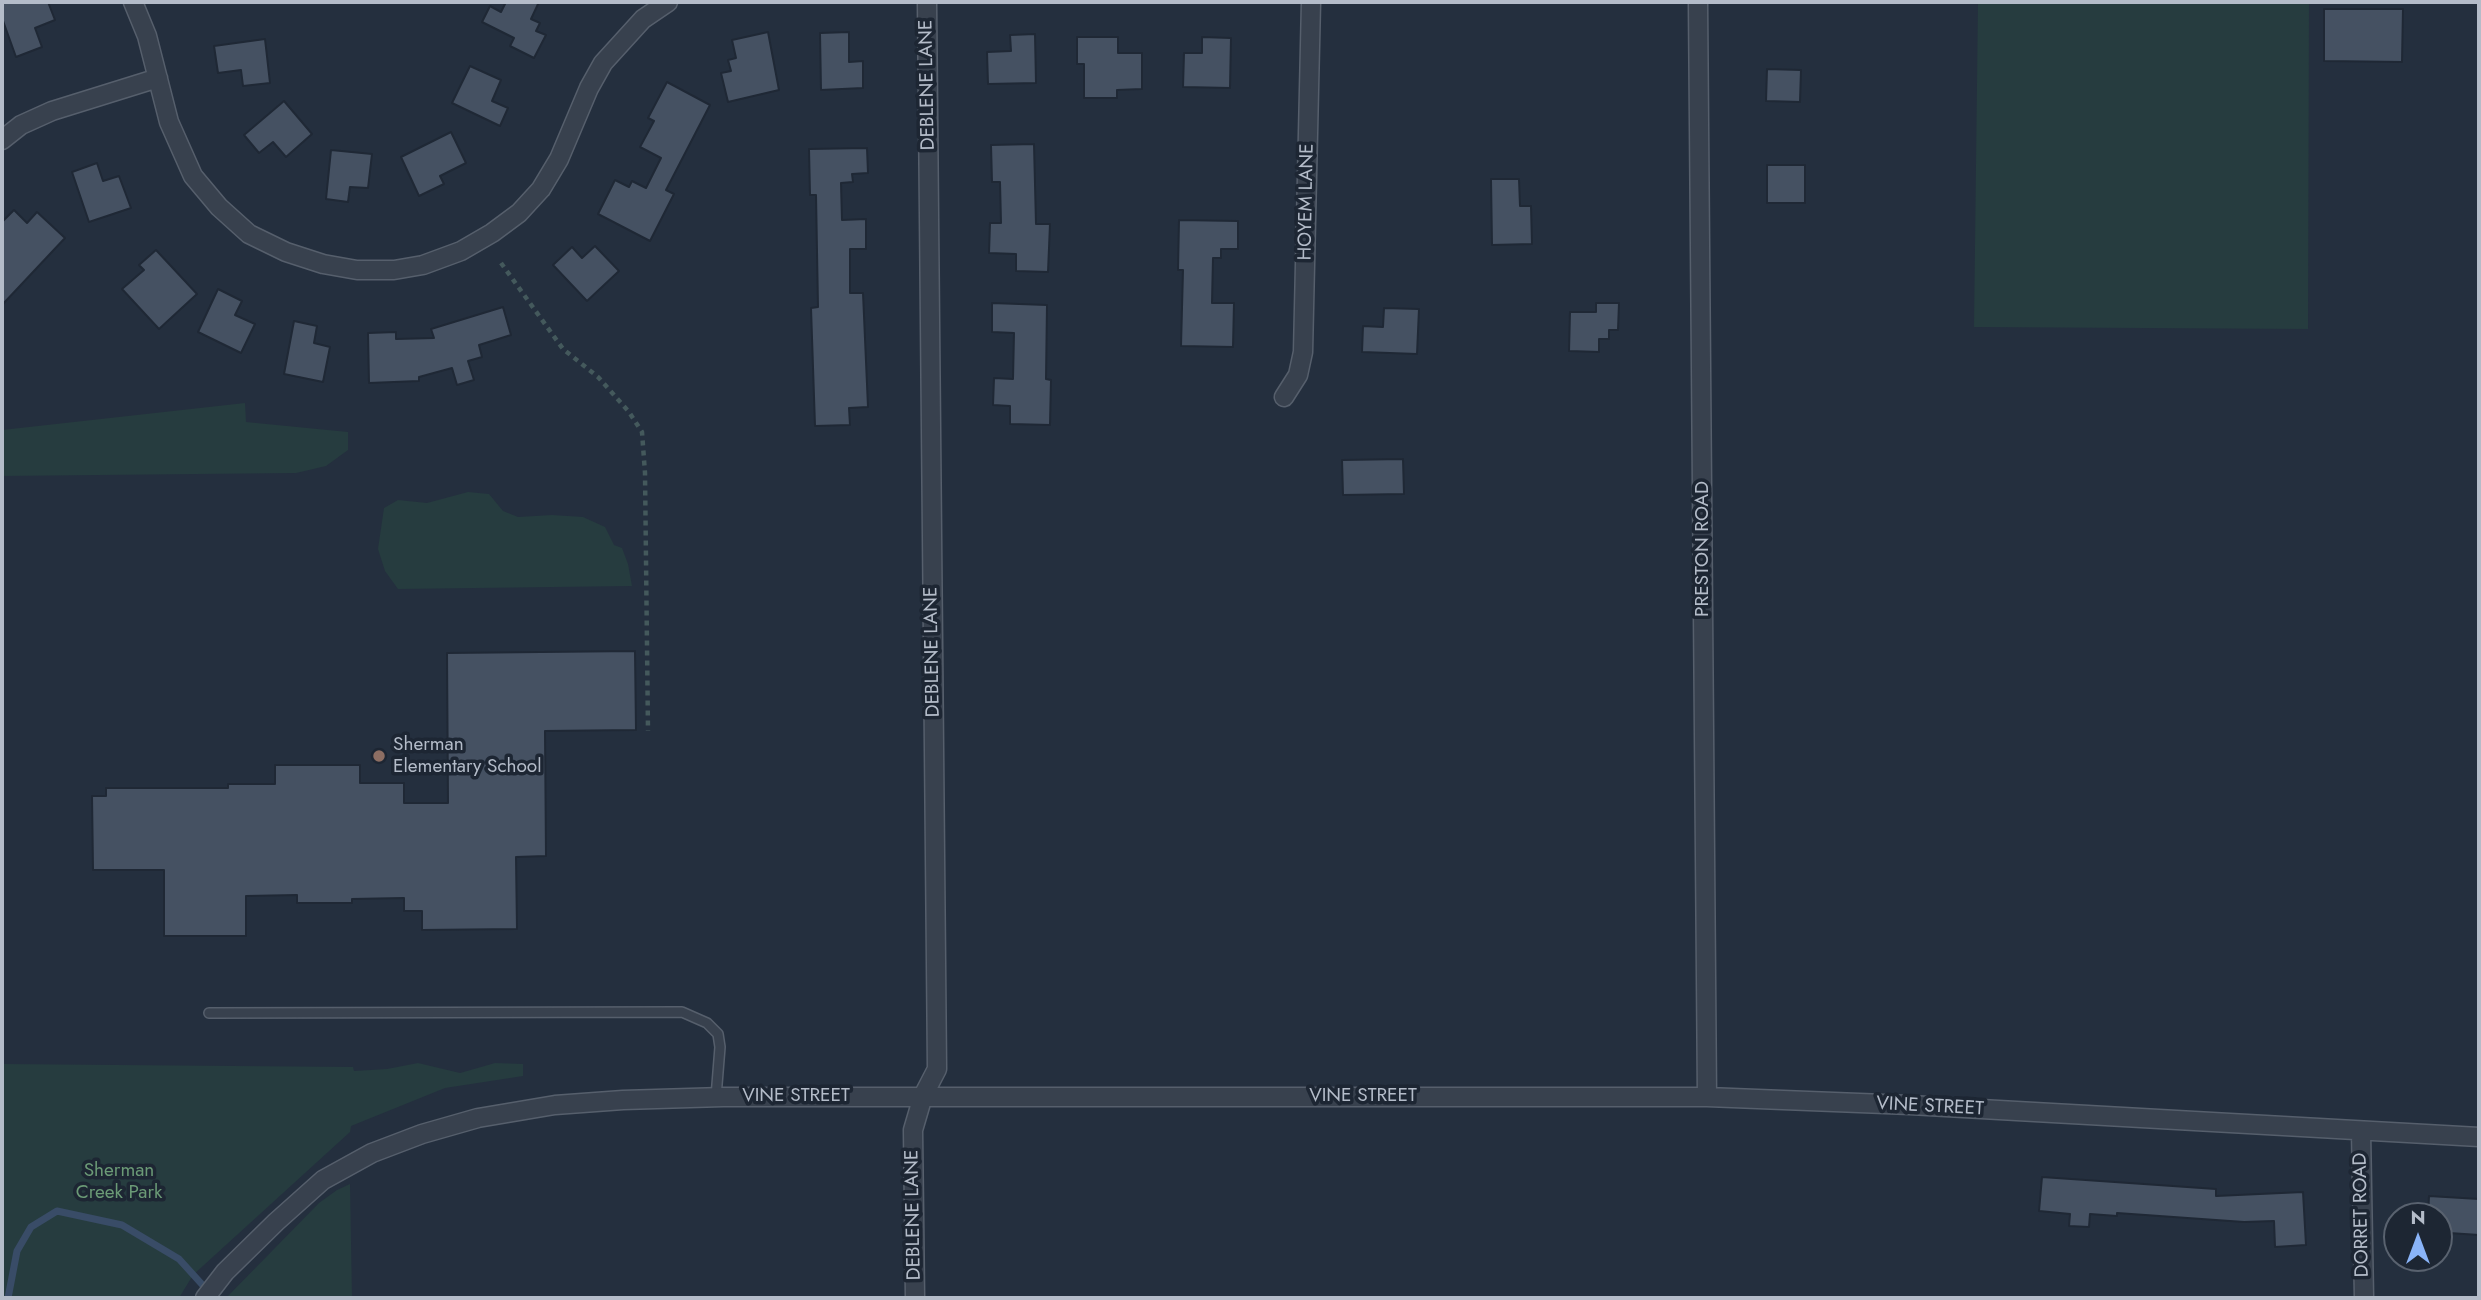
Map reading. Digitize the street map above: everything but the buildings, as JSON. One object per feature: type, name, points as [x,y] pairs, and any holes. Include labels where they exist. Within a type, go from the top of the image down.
[{"type":"street","points":[[133,2],[147,36],[169,122],[193,176],[219,207],[249,234],[286,252],[323,264],[357,270],[394,270],[423,265],[461,251],[519,213],[541,189],[559,159],[589,88],[603,63],[643,19],[668,2]]},
{"type":"street","name":"DEBLENE LANE","points":[[915,1298],[913,1130],[923,1096],[937,1069],[927,2]]},
{"type":"street","name":"HOYEM LANE","points":[[1284,397],[1298,375],[1303,352],[1311,2]]},
{"type":"street","name":"PRESTON ROAD","points":[[1698,2],[1707,1097]]},
{"type":"street","points":[[2,140],[21,125],[52,111],[158,78]]},
{"type":"street","name":"VINE STREET","points":[[205,1298],[276,1222],[323,1180],[372,1153],[467,1121],[555,1105],[624,1100],[923,1096],[1707,1097],[1924,1106],[2479,1137]]},
{"type":"street","name":"DORRET ROAD","points":[[2361,1131],[2364,1298]]},
{"type":"lane","points":[[209,1013],[682,1012],[707,1023],[718,1034],[720,1047],[716,1097]]},
{"type":"path","points":[[501,263],[563,349],[598,377],[629,412],[642,432],[645,473],[648,731]]},
{"type":"green space","points":[[1978,2],[2309,2],[2308,329],[1974,327]]},
{"type":"green space","points":[[245,403],[246,422],[348,432],[348,450],[326,466],[296,473],[2,476],[2,430]]},
{"type":"green space","points":[[468,492],[489,494],[503,511],[518,517],[583,517],[605,527],[614,545],[622,548],[632,586],[398,589],[385,571],[378,549],[384,508],[398,500],[427,503]]},
{"type":"green space","name":"Sherman Creek Park","points":[[418,1063],[460,1073],[495,1063],[523,1064],[523,1076],[445,1088],[351,1126],[350,1132],[193,1275],[179,1298],[2,1298],[2,1064],[353,1067],[354,1071],[387,1069]]},
{"type":"green space","points":[[350,1184],[352,1298],[226,1298],[319,1203]]},
{"type":"waterway","points":[[8,1298],[17,1251],[31,1227],[57,1211],[122,1225],[179,1259],[208,1291]]},
{"type":"place","name":"Sherman Elementary School","points":[[379,756]]}]
